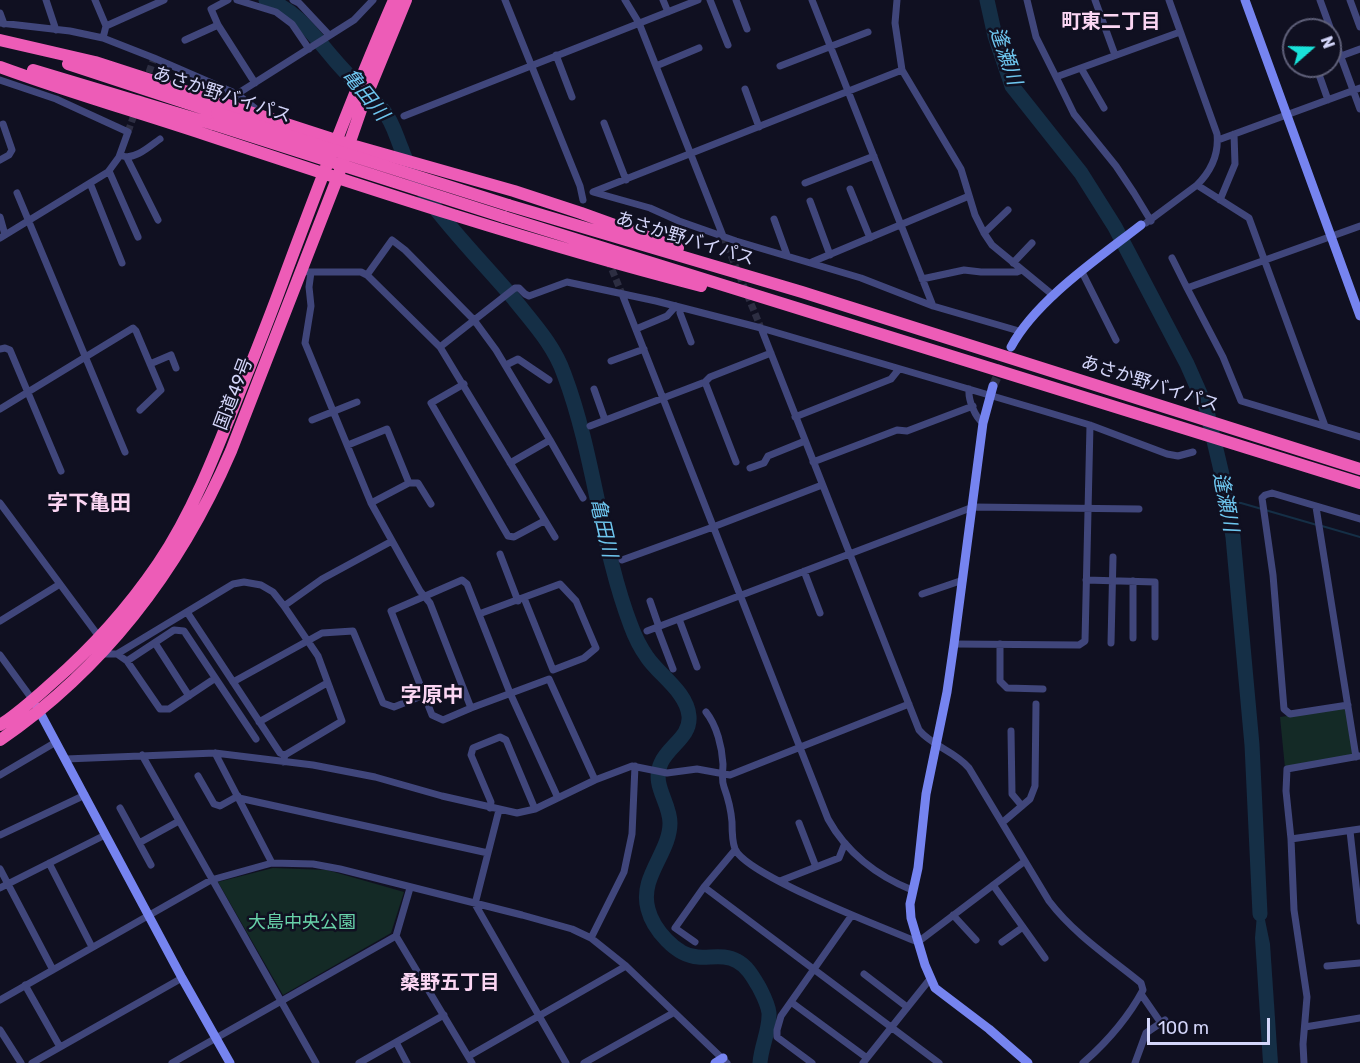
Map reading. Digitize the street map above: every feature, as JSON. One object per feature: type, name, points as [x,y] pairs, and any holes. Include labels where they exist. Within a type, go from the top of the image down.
[{"type":"highway","name":"国道49号","points":[[2,720],[67,670],[100,638],[158,563],[196,498],[271,314],[352,97],[394,0]]},
{"type":"highway","name":"国道49号","points":[[0,741],[102,654],[170,568],[217,484],[305,271],[348,144],[406,0]]},
{"type":"highway","points":[[0,40],[95,62],[335,140],[514,191],[802,292]]},
{"type":"highway","name":"あさか野バイパス","points":[[0,46],[76,67],[215,118],[506,211],[735,290],[1360,483]]},
{"type":"highway","name":"あさか野バイパス","points":[[0,62],[215,118]]},
{"type":"highway","points":[[0,67],[337,179],[612,263],[701,286],[735,290]]},
{"type":"highway","name":"あさか野バイパス","points":[[506,211],[802,292],[1360,469]]},
{"type":"street","points":[[46,0],[56,30]]},
{"type":"street","points":[[95,0],[106,26],[103,38]]},
{"type":"street","points":[[142,0],[145,9]]},
{"type":"street","points":[[106,26],[164,0]]},
{"type":"street","points":[[228,0],[211,9],[218,25],[255,83]]},
{"type":"street","points":[[237,0],[276,12],[292,24],[311,48]]},
{"type":"street","points":[[293,0],[299,3],[329,35]]},
{"type":"street","points":[[237,94],[354,20],[374,0]]},
{"type":"street","points":[[505,0],[580,186],[583,200]]},
{"type":"street","points":[[625,0],[639,23],[723,236]]},
{"type":"street","points":[[663,0],[668,12]]},
{"type":"street","points":[[404,116],[698,0]]},
{"type":"street","points":[[710,0],[728,45]]},
{"type":"street","points":[[736,0],[747,29]]},
{"type":"street","points":[[812,0],[933,306]]},
{"type":"street","points":[[897,0],[895,23],[902,70],[961,169],[984,233],[992,245],[1054,296]]},
{"type":"street","points":[[1027,0],[1036,37],[1074,114],[1122,175],[1146,223]]},
{"type":"street","points":[[1095,0],[1115,55]]},
{"type":"street","points":[[1011,347],[1019,331],[1054,296],[1105,253],[1197,185],[1211,168],[1218,140],[1215,126],[1169,0]]},
{"type":"street","points":[[1245,0],[1360,316]]},
{"type":"street","points":[[1320,0],[1327,18]]},
{"type":"street","points":[[1350,0],[1360,27]]},
{"type":"street","points":[[0,13],[2,23],[103,38],[154,58],[237,94],[265,117]]},
{"type":"street","points":[[185,40],[218,25]]},
{"type":"street","points":[[780,66],[868,32]]},
{"type":"street","points":[[1056,77],[1180,32]]},
{"type":"street","points":[[656,66],[699,48]]},
{"type":"street","points":[[1342,56],[1360,49]]},
{"type":"street","points":[[556,55],[572,98]]},
{"type":"street","points":[[1342,58],[1357,89],[1360,109]]},
{"type":"street","points":[[1081,68],[1104,108]]},
{"type":"street","points":[[593,192],[902,70]]},
{"type":"street","points":[[1320,78],[1328,100]]},
{"type":"street","points":[[0,80],[56,99],[128,132],[123,156],[109,171],[3,236],[0,217]]},
{"type":"street","points":[[745,89],[759,127]]},
{"type":"street","points":[[1218,140],[1357,89]]},
{"type":"street","points":[[604,123],[626,180]]},
{"type":"street","points":[[0,160],[9,155],[12,150],[3,124]]},
{"type":"street","points":[[1220,200],[1235,164],[1234,134]]},
{"type":"street","points":[[123,156],[135,155],[160,140]]},
{"type":"street","points":[[123,156],[158,220]]},
{"type":"street","points":[[806,183],[874,156]]},
{"type":"street","points":[[109,171],[138,237]]},
{"type":"street","points":[[90,183],[122,263]]},
{"type":"street","points":[[1197,185],[1249,218],[1325,426]]},
{"type":"street","points":[[580,186],[593,192],[650,208],[723,236],[861,278],[933,306],[1019,331]]},
{"type":"street","points":[[850,189],[870,238]]},
{"type":"street","points":[[17,193],[124,452]]},
{"type":"street","points":[[812,262],[969,196]]},
{"type":"street","points":[[810,201],[830,255]]},
{"type":"street","points":[[984,233],[1008,210]]},
{"type":"street","points":[[774,219],[787,255]]},
{"type":"street","points":[[1187,288],[1360,226]]},
{"type":"street","points":[[367,276],[392,240],[405,250],[474,320],[506,365],[583,498]]},
{"type":"street","points":[[1013,262],[1032,243]]},
{"type":"street","points":[[1172,258],[1223,357],[1242,401],[1360,437]]},
{"type":"street","points":[[922,279],[959,270],[981,272],[1022,270]]},
{"type":"street","points":[[471,708],[430,603],[371,503],[305,343],[311,306],[305,271],[361,272],[440,347],[555,537]]},
{"type":"street","points":[[1082,272],[1116,340]]},
{"type":"street","points":[[440,347],[517,287],[529,296],[567,282],[678,306],[761,328],[969,390],[991,391],[1167,454],[1178,456],[1193,452]]},
{"type":"street","points":[[622,294],[828,819],[852,851],[890,881],[912,890]]},
{"type":"street","points":[[636,329],[667,316],[678,306]]},
{"type":"street","points":[[678,306],[691,342]]},
{"type":"street","points":[[0,409],[133,328],[161,391],[140,410]]},
{"type":"street","points":[[761,328],[919,730],[966,764],[1060,916],[1141,983],[1143,990],[1141,994],[1110,1039],[1083,1063]]},
{"type":"street","points":[[0,350],[4,348],[10,350],[61,471]]},
{"type":"street","points":[[611,361],[644,349]]},
{"type":"street","points":[[590,426],[705,382],[710,377],[771,353]]},
{"type":"street","points":[[150,364],[171,355],[176,368]]},
{"type":"street","points":[[506,365],[518,359],[549,380]]},
{"type":"street","points":[[795,417],[891,379],[899,369]]},
{"type":"street","points":[[705,382],[735,462]]},
{"type":"street","points":[[464,384],[431,403],[502,527],[508,536],[514,537],[544,521]]},
{"type":"street","points":[[594,389],[605,420]]},
{"type":"street","points":[[969,390],[968,394],[973,406],[979,420],[983,423]]},
{"type":"street","points":[[991,391],[983,423],[954,644],[926,794],[918,868],[910,904],[911,918],[930,979],[942,994],[989,1029],[1028,1063]]},
{"type":"street","points":[[312,420],[357,402]]},
{"type":"street","points":[[813,462],[897,430],[907,431],[973,406]]},
{"type":"street","points":[[954,644],[1079,645],[1085,641],[1090,425]]},
{"type":"street","points":[[348,445],[387,429],[409,483]]},
{"type":"street","points":[[510,463],[550,440]]},
{"type":"street","points":[[750,468],[764,463],[768,456],[805,441]]},
{"type":"street","points":[[371,503],[409,483],[418,483],[431,504]]},
{"type":"street","points":[[622,560],[822,485]]},
{"type":"street","points":[[1348,705],[1290,714],[1283,706],[1278,623],[1262,498],[1272,493],[1360,519]]},
{"type":"street","points":[[0,503],[100,638]]},
{"type":"street","points":[[647,631],[973,507],[1139,509]]},
{"type":"street","points":[[1304,1063],[1307,997],[1294,909],[1286,792],[1287,769],[1358,757],[1316,507]]},
{"type":"street","points":[[0,518],[7,513]]},
{"type":"street","points":[[284,606],[322,579],[392,541]]},
{"type":"street","points":[[500,554],[554,670]]},
{"type":"street","points":[[1111,643],[1113,557]]},
{"type":"street","points":[[804,571],[820,613]]},
{"type":"street","points":[[479,614],[560,584],[576,601],[596,648],[584,658],[554,670],[549,679],[510,693],[471,708],[443,720],[432,715],[391,611],[462,580],[467,584],[510,693],[558,798]]},
{"type":"street","points":[[922,594],[963,580]]},
{"type":"street","points":[[1086,580],[1155,582],[1155,637]]},
{"type":"street","points":[[1133,581],[1133,638]]},
{"type":"street","points":[[102,654],[117,654],[226,586],[244,582],[269,589],[284,606],[318,656],[342,721],[284,758]]},
{"type":"street","points":[[0,621],[60,584]]},
{"type":"street","points":[[650,601],[673,669]]},
{"type":"street","points":[[187,612],[284,758]]},
{"type":"street","points":[[679,619],[697,667]]},
{"type":"street","points":[[127,661],[174,630],[183,631],[256,739]]},
{"type":"street","points":[[233,682],[322,633],[353,631],[383,703],[394,707],[424,695]]},
{"type":"street","points":[[155,644],[189,696]]},
{"type":"street","points":[[1000,644],[1000,681],[1007,688],[1043,689]]},
{"type":"street","points":[[117,654],[127,661],[160,709],[169,709],[214,679]]},
{"type":"street","points":[[0,656],[39,710],[182,978],[231,1063]]},
{"type":"street","points":[[549,679],[595,780]]},
{"type":"street","points":[[259,722],[327,683]]},
{"type":"street","points":[[66,759],[215,753],[284,758],[375,777],[517,813],[535,809],[595,780],[635,766],[667,772],[697,769],[730,775],[909,704]]},
{"type":"street","points":[[1003,822],[1030,799],[1035,786],[1036,704]]},
{"type":"street","points":[[706,712],[718,738],[722,756],[723,783],[729,801],[735,850],[748,862],[780,881],[852,915],[918,942]]},
{"type":"street","points":[[1011,731],[1012,794],[1022,806]]},
{"type":"street","points":[[490,808],[491,802],[471,755],[473,748],[500,737],[506,740],[535,809]]},
{"type":"street","points":[[0,776],[56,742]]},
{"type":"street","points":[[215,753],[272,863]]},
{"type":"street","points":[[142,755],[316,1063]]},
{"type":"street","points":[[591,938],[624,872],[632,834],[635,766]]},
{"type":"street","points":[[198,776],[214,804],[220,806],[239,797],[488,853]]},
{"type":"street","points":[[0,835],[85,795]]},
{"type":"street","points":[[120,808],[151,865]]},
{"type":"street","points":[[499,810],[475,904],[566,1063]]},
{"type":"street","points":[[139,843],[179,821]]},
{"type":"street","points":[[799,823],[816,867]]},
{"type":"street","points":[[1291,840],[1360,829]]},
{"type":"street","points":[[1350,831],[1360,921]]},
{"type":"street","points":[[0,888],[105,835]]},
{"type":"street","points":[[780,881],[839,858],[845,843]]},
{"type":"street","points":[[695,942],[675,928],[704,887],[735,850]]},
{"type":"street","points":[[918,942],[1025,861]]},
{"type":"street","points":[[49,863],[92,947]]},
{"type":"street","points":[[0,1000],[211,880],[272,863],[313,864],[572,929],[591,938],[626,966],[722,1061]]},
{"type":"street","points":[[0,869],[53,970]]},
{"type":"street","points":[[993,885],[1045,958]]},
{"type":"street","points":[[704,887],[939,1063]]},
{"type":"street","points":[[172,1063],[396,936],[410,888]]},
{"type":"street","points":[[812,1063],[777,1037],[777,1030],[781,1016],[852,915]]},
{"type":"street","points":[[953,915],[976,940]]},
{"type":"street","points":[[1002,942],[1023,927]]},
{"type":"street","points":[[396,936],[470,1060],[539,1016],[626,966]]},
{"type":"street","points":[[1327,966],[1360,963]]},
{"type":"street","points":[[864,974],[907,1006]]},
{"type":"street","points":[[32,1063],[182,978]]},
{"type":"street","points":[[791,1002],[865,1060],[930,979]]},
{"type":"street","points":[[25,985],[60,1047]]},
{"type":"street","points":[[1135,1063],[1146,1033],[1163,1021],[1141,994]]},
{"type":"street","points":[[584,1063],[673,1013]]},
{"type":"street","points":[[359,1063],[444,1015]]},
{"type":"street","points":[[1305,1027],[1360,1018]]},
{"type":"street","points":[[0,1029],[21,1063]]},
{"type":"street","points":[[396,1042],[407,1063]]},
{"type":"green space","points":[[1346,708],[1353,755],[1285,768],[1280,717]]},
{"type":"green space","name":"大島中央公園","points":[[273,868],[327,870],[404,892],[391,933],[283,995],[218,882]]},
{"type":"water","points":[[1259,891],[1270,944],[1278,1063],[1263,1063],[1255,938]]},
{"type":"waterway","name":"亀田川","points":[[266,0],[295,16],[383,110],[392,124],[404,157],[429,200],[536,326],[560,363],[575,405],[612,564],[631,626],[647,657],[683,699],[689,716],[689,723],[683,736],[664,757],[659,771],[659,786],[670,823],[669,834],[648,886],[646,897],[648,909],[660,933],[682,952],[698,957],[732,959],[741,963],[750,972],[764,996],[769,1013],[760,1063]]},
{"type":"waterway","name":"逢瀬川","points":[[987,0],[995,36],[1012,86],[1081,173],[1115,227],[1187,364],[1206,407],[1224,483],[1233,537],[1252,745],[1260,914]]},
{"type":"waterway","points":[[1227,502],[1241,503],[1317,525]]},
{"type":"waterway","points":[[1322,526],[1360,537]]},
{"type":"tunnel","points":[[128,132],[154,58]]},
{"type":"tunnel","points":[[723,236],[761,328]]},
{"type":"tunnel","points":[[608,260],[622,294]]},
{"type":"tunnel","points":[[993,386],[1008,353]]},
{"type":"district","name":"町東二丁目","points":[[1111,22]]},
{"type":"district","name":"字下亀田","points":[[89,504]]},
{"type":"district","name":"字原中","points":[[432,696]]},
{"type":"district","name":"桑野五丁目","points":[[450,983]]}]
